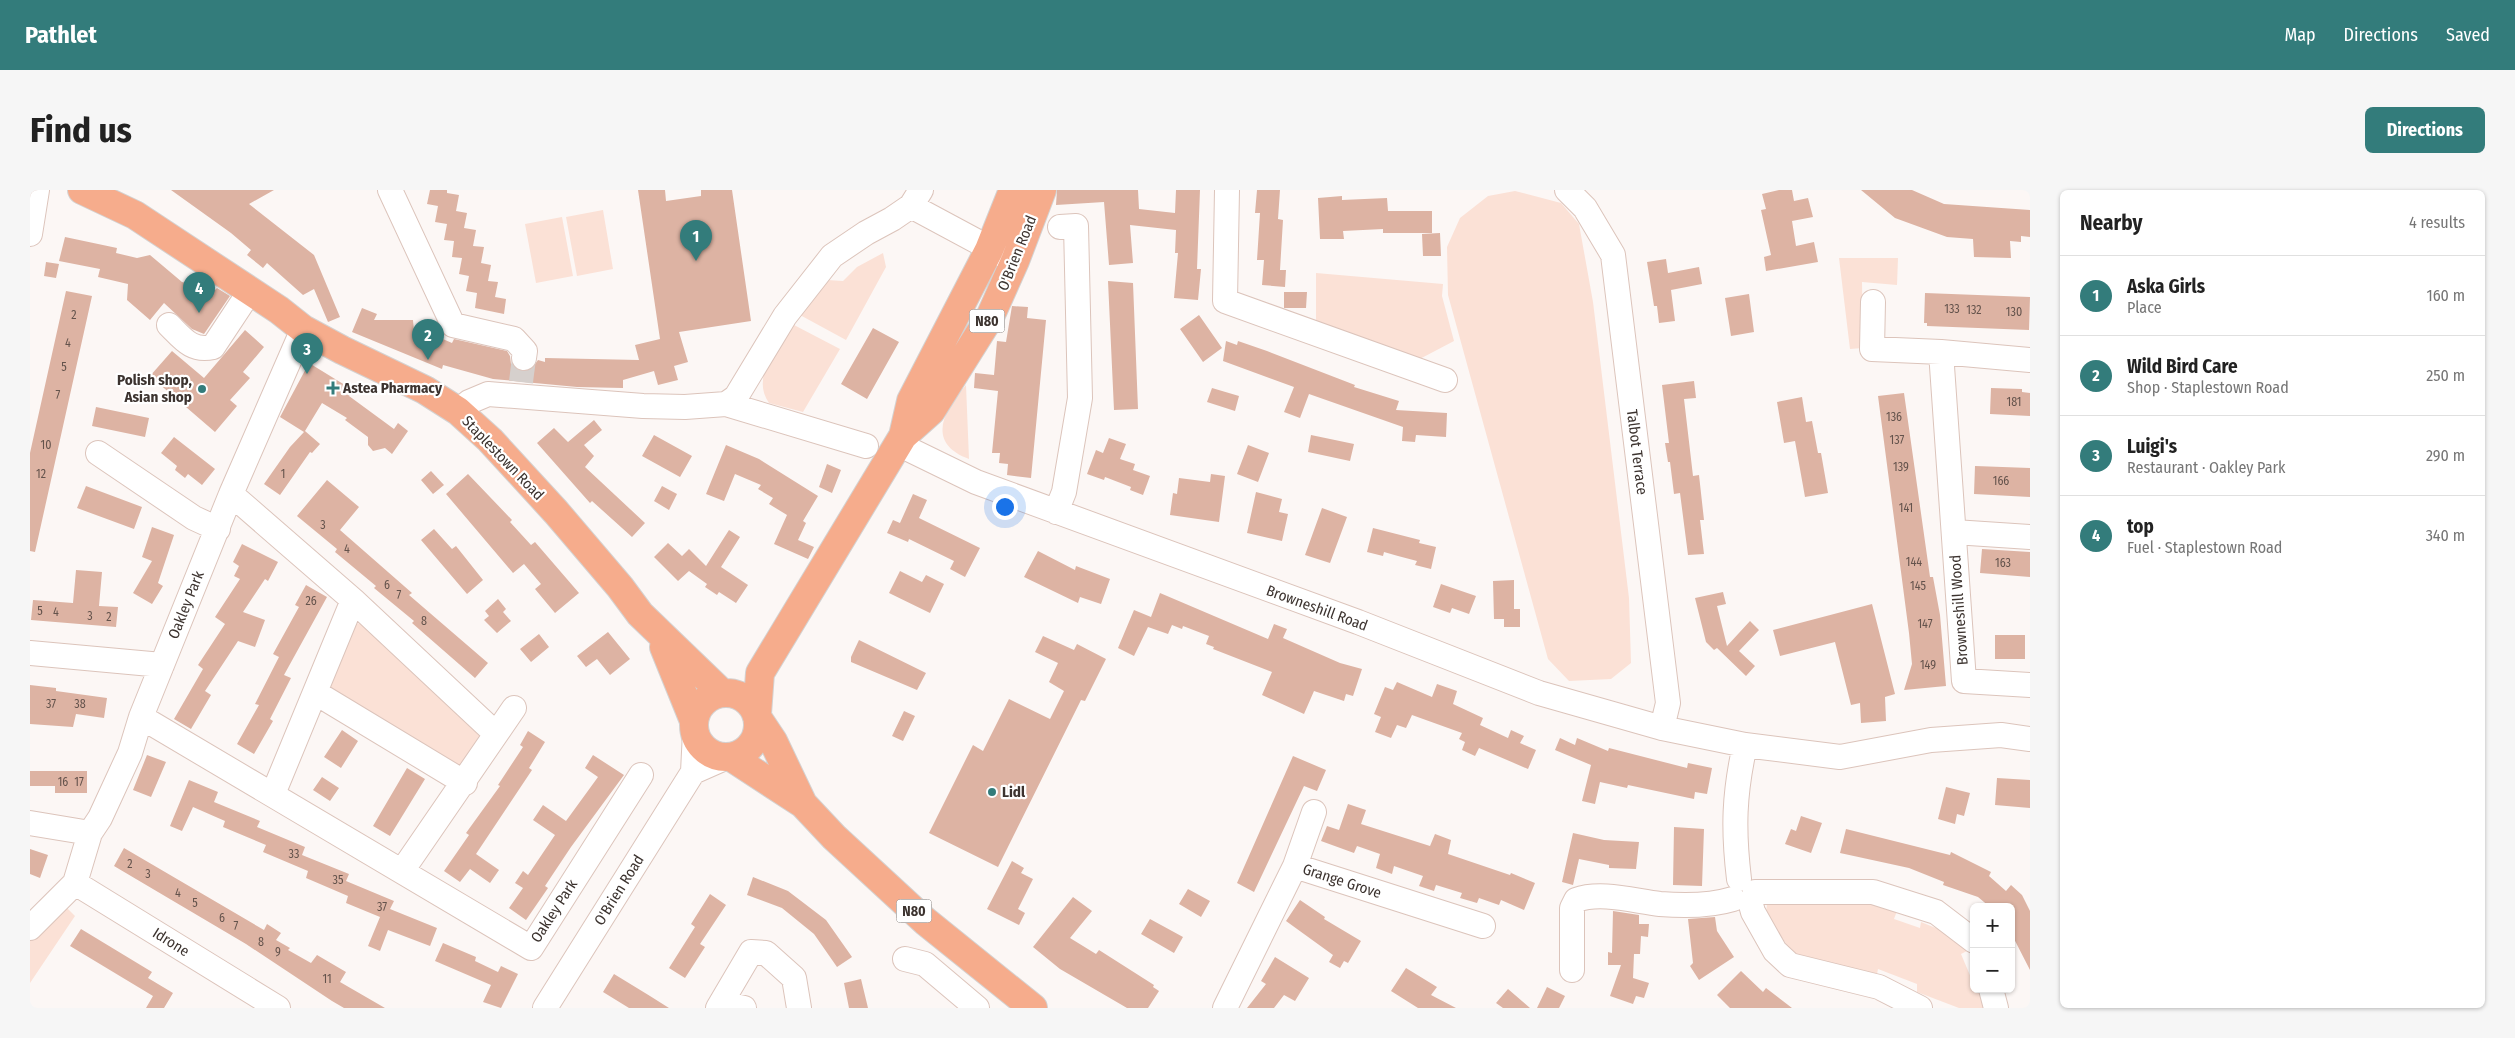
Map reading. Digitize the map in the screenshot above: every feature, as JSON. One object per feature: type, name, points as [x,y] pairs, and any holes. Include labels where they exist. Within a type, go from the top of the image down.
[{"type":"main road","name":"Staplestown Road","points":[[82,190],[135,215],[250,291],[303,329],[426,390],[458,411],[490,440],[556,512],[620,587],[640,614],[724,693]]},
{"type":"main road","name":"O'Brien Road","points":[[901,440],[911,401],[989,250],[1013,190]]},
{"type":"main road","name":"O'Brien Road","points":[[757,715],[760,672],[901,440],[931,411],[990,317],[1015,261],[1042,190]]},
{"type":"main road","name":"Staplestown Road","points":[[658,632],[679,679],[694,727]]},
{"type":"main road","name":"O'Brien Road","points":[[724,693],[760,672]]},
{"type":"main road","name":"N80","points":[[757,715],[758,733],[754,742],[747,750],[729,757],[716,756],[699,743],[694,727],[697,711],[704,702],[724,693],[744,698],[757,715],[773,741],[803,804]]},
{"type":"main road","name":"N80","points":[[729,757],[803,804],[834,837],[925,921],[1033,1008]]},
{"type":"street","points":[[30,234],[38,190]]},
{"type":"street","points":[[390,190],[453,325],[514,339],[525,351],[524,358]]},
{"type":"street","points":[[1227,190],[1225,301],[1444,380]]},
{"type":"street","name":"Talbot Terrace","points":[[1567,190],[1585,208],[1613,255],[1668,703],[1662,728]]},
{"type":"street","points":[[726,404],[736,397],[785,316],[832,256],[866,233],[892,220],[916,198],[989,250],[1015,261]]},
{"type":"street","points":[[1056,512],[1064,492],[1080,398],[1076,226],[1060,227]]},
{"type":"street","points":[[169,325],[192,347],[202,350],[213,347],[250,291]]},
{"type":"street","points":[[1873,302],[1872,349],[1942,352],[2030,360]]},
{"type":"street","name":"Oakley Park","points":[[75,883],[95,826],[130,753],[141,717],[162,665],[232,494],[303,329]]},
{"type":"street","name":"Browneshill Wood","points":[[1942,352],[1964,681],[2030,685]]},
{"type":"street","points":[[458,411],[469,402],[488,394],[520,390],[643,406],[685,407],[726,404],[866,446]]},
{"type":"street","name":"Browneshill Road","points":[[901,440],[976,482],[1358,622],[1539,693],[1662,728],[1745,745],[1840,757],[1931,740],[2001,735],[2030,739]]},
{"type":"street","points":[[98,453],[194,518],[218,529]]},
{"type":"street","points":[[232,494],[353,600],[495,733]]},
{"type":"street","name":"Browneshill Wood","points":[[1954,532],[2030,538]]},
{"type":"street","points":[[273,794],[353,600]]},
{"type":"street","points":[[30,653],[162,665]]},
{"type":"street","points":[[316,693],[465,783]]},
{"type":"street","points":[[402,871],[465,783],[495,733],[514,708]]},
{"type":"street","name":"Oakley Park","points":[[141,717],[531,948],[641,775]]},
{"type":"street","name":"O'Brien Road","points":[[545,1008],[693,772],[694,727]]},
{"type":"street","points":[[1745,745],[1737,780],[1734,818],[1744,893],[1774,950],[1790,965],[1879,987],[1920,1008]]},
{"type":"street","points":[[693,772],[729,757]]},
{"type":"street","points":[[1295,866],[1314,812]]},
{"type":"street","points":[[30,823],[95,826]]},
{"type":"street","name":"Grange Grove","points":[[1225,1008],[1295,866],[1483,926]]},
{"type":"street","points":[[30,928],[75,883]]},
{"type":"street","name":"Idrone","points":[[75,883],[268,1005]]},
{"type":"street","points":[[1572,970],[1572,908],[1576,900],[1584,897],[1700,905],[1744,893],[1873,892],[1936,912],[1970,938]]},
{"type":"street","points":[[728,1006],[751,952],[766,954],[794,978],[799,1008]]},
{"type":"street","points":[[905,959],[925,964],[977,1008]]},
{"type":"street","points":[[1992,993],[1996,1008]]},
{"type":"shaded area","points":[[1515,191],[1561,203],[1579,224],[1593,302],[1629,598],[1631,663],[1611,679],[1569,681],[1548,659],[1448,295],[1447,247],[1460,218],[1488,196]]},
{"type":"shaded area","points":[[603,210],[613,269],[577,276],[566,217]]},
{"type":"shaded area","points":[[562,217],[573,276],[536,283],[525,224]]},
{"type":"shaded area","points":[[883,253],[886,267],[846,340],[800,315],[827,280],[843,281],[857,267]]},
{"type":"shaded area","points":[[1839,258],[1898,258],[1897,285],[1862,282],[1863,348],[1850,349]]},
{"type":"shaded area","points":[[1316,273],[1443,284],[1442,296],[1454,341],[1414,362],[1316,325]]},
{"type":"shaded area","points":[[794,325],[840,349],[803,412],[769,403],[764,393],[763,383],[769,362]]},
{"type":"shaded area","points":[[966,385],[969,459],[956,452],[947,444],[943,435],[943,426],[951,405]]},
{"type":"shaded area","points":[[363,623],[484,735],[460,772],[328,690],[354,624]]},
{"type":"shaded area","points":[[1767,903],[1870,904],[1897,911],[1894,919],[1920,928],[1921,922],[1948,933],[1967,951],[1961,954],[1970,975],[1970,993],[1982,993],[1985,1008],[1959,1008],[1917,992],[1917,984],[1878,969],[1877,974],[1793,954],[1766,914]]},
{"type":"shaded area","points":[[65,906],[75,916],[30,983],[30,938]]},
{"type":"building","points":[[171,190],[274,190],[249,204],[314,255],[340,317],[328,322],[314,289],[303,295],[267,263],[263,268],[247,255],[251,250],[231,233]]},
{"type":"building","points":[[430,190],[447,190],[447,193],[459,195],[456,211],[467,213],[464,228],[476,230],[473,246],[484,247],[481,263],[491,265],[488,281],[498,282],[495,297],[506,299],[504,314],[475,308],[477,293],[466,291],[469,276],[459,274],[462,258],[452,257],[454,241],[444,240],[447,224],[435,222],[438,206],[427,204]]},
{"type":"building","points":[[638,190],[665,190],[666,201],[701,196],[701,190],[732,190],[751,321],[679,332],[688,362],[674,366],[678,380],[658,385],[654,371],[623,380],[623,388],[577,387],[493,379],[443,365],[442,369],[352,332],[362,308],[377,314],[374,320],[413,320],[414,331],[429,329],[429,333],[452,343],[454,339],[507,351],[511,364],[522,371],[530,371],[538,360],[545,362],[545,358],[639,360],[635,345],[660,339]]},
{"type":"building","points":[[1057,190],[1138,190],[1139,209],[1175,213],[1176,190],[1200,190],[1197,269],[1201,269],[1198,300],[1174,298],[1178,253],[1175,253],[1176,230],[1130,225],[1133,263],[1109,265],[1104,202],[1056,205]]},
{"type":"building","points":[[1257,190],[1280,190],[1278,219],[1283,220],[1280,270],[1286,270],[1285,287],[1262,285],[1264,260],[1257,260],[1260,213],[1255,213]]},
{"type":"building","points":[[1779,190],[1792,190],[1794,201],[1808,198],[1813,217],[1792,221],[1796,246],[1814,242],[1818,262],[1766,271],[1764,257],[1771,255],[1761,210],[1766,209],[1762,194]]},
{"type":"building","points":[[1861,190],[1912,190],[1944,204],[2030,210],[2030,237],[2021,236],[2021,242],[2010,241],[2011,258],[1974,257],[1973,239],[1947,237],[1895,218]]},
{"type":"building","points":[[1342,196],[1342,200],[1387,198],[1388,211],[1432,211],[1432,233],[1383,233],[1383,229],[1343,231],[1344,239],[1320,239],[1318,198]]},
{"type":"building","points":[[1440,233],[1441,256],[1423,256],[1422,234]]},
{"type":"building","points":[[65,237],[117,248],[116,253],[137,258],[150,255],[182,282],[215,290],[217,288],[230,296],[204,334],[192,329],[164,303],[150,320],[127,300],[128,284],[98,277],[100,269],[59,261]]},
{"type":"building","points":[[1666,259],[1668,273],[1699,267],[1702,284],[1671,290],[1675,321],[1659,323],[1657,306],[1654,306],[1647,262]]},
{"type":"building","points":[[46,262],[59,264],[56,278],[44,276]]},
{"type":"building","points":[[1108,281],[1133,283],[1138,409],[1114,410]]},
{"type":"building","points":[[66,291],[92,296],[35,552],[30,551],[30,453]]},
{"type":"building","points":[[1284,292],[1307,292],[1306,308],[1284,308]]},
{"type":"building","points":[[1925,293],[2030,297],[2029,330],[1927,326],[1927,323],[1924,323]]},
{"type":"building","points":[[1749,294],[1754,332],[1731,336],[1725,298]]},
{"type":"building","points":[[1012,306],[1028,307],[1027,318],[1046,320],[1031,478],[1007,475],[1008,464],[999,463],[1000,453],[992,453],[998,391],[974,388],[975,373],[994,375],[997,341],[1006,342]]},
{"type":"building","points":[[1199,315],[1222,348],[1203,362],[1180,329]]},
{"type":"building","points":[[873,328],[899,342],[867,399],[841,384]]},
{"type":"building","name":"Polish shop, Asian shop","points":[[245,330],[264,347],[243,372],[250,378],[230,400],[237,406],[215,432],[150,376],[172,351],[204,378]]},
{"type":"building","points":[[1226,341],[1237,345],[1238,341],[1267,351],[1355,385],[1354,387],[1399,401],[1396,410],[1447,413],[1446,437],[1416,435],[1415,442],[1402,441],[1403,427],[1309,394],[1300,418],[1284,412],[1294,387],[1223,361]]},
{"type":"building","points":[[309,363],[353,390],[349,396],[394,429],[398,423],[408,431],[392,454],[385,448],[373,451],[368,445],[368,437],[345,420],[347,418],[322,403],[305,431],[320,444],[312,453],[310,452],[280,495],[264,484],[290,447],[304,432],[280,417]]},
{"type":"building","points":[[1694,381],[1696,398],[1684,399],[1693,476],[1699,475],[1704,520],[1700,520],[1704,554],[1688,555],[1680,493],[1674,494],[1670,462],[1668,462],[1665,443],[1669,443],[1662,385]]},
{"type":"building","points":[[1212,388],[1239,396],[1235,411],[1207,402]]},
{"type":"building","points":[[1991,388],[2022,389],[2022,392],[2030,393],[2030,416],[1990,414]]},
{"type":"building","points":[[1904,393],[1930,577],[1933,577],[1940,615],[1946,686],[1904,690],[1912,664],[1878,396]]},
{"type":"building","points":[[1802,397],[1806,422],[1812,421],[1818,453],[1821,453],[1828,493],[1805,497],[1795,441],[1784,443],[1777,402]]},
{"type":"building","points":[[96,407],[149,418],[145,437],[92,426]]},
{"type":"building","points":[[594,420],[602,430],[584,445],[594,456],[585,467],[645,523],[632,537],[592,501],[590,503],[537,443],[554,428],[568,442]]},
{"type":"building","points":[[654,435],[692,456],[680,477],[642,456]]},
{"type":"building","points":[[1311,435],[1354,444],[1350,461],[1308,452]]},
{"type":"building","points":[[174,437],[215,469],[202,485],[188,474],[185,478],[175,470],[177,466],[161,453]]},
{"type":"building","points":[[1109,438],[1126,444],[1120,459],[1135,464],[1133,470],[1150,476],[1143,495],[1130,490],[1131,487],[1105,477],[1104,480],[1087,474],[1096,450],[1103,453]]},
{"type":"building","points":[[726,445],[759,459],[818,496],[803,521],[806,523],[798,540],[814,547],[808,559],[774,544],[787,515],[769,504],[773,498],[758,489],[761,485],[735,474],[724,501],[706,494]]},
{"type":"building","points":[[1248,445],[1269,453],[1258,482],[1237,474]]},
{"type":"building","points":[[827,464],[841,470],[832,493],[819,487]]},
{"type":"building","points":[[1975,466],[2030,468],[2030,497],[1974,494]]},
{"type":"building","points":[[431,471],[444,485],[433,494],[421,480]]},
{"type":"building","points":[[468,474],[512,520],[510,522],[531,545],[535,542],[579,593],[555,613],[535,589],[541,584],[524,564],[513,573],[446,494]]},
{"type":"building","points":[[1211,474],[1225,476],[1219,522],[1170,515],[1173,493],[1177,494],[1179,478],[1210,482]]},
{"type":"building","points":[[327,480],[359,507],[340,530],[412,593],[409,595],[488,663],[475,678],[412,623],[414,621],[374,588],[376,586],[335,552],[337,549],[297,516]]},
{"type":"building","points":[[86,486],[142,507],[134,529],[77,508]]},
{"type":"building","points":[[662,486],[677,494],[669,510],[654,501]]},
{"type":"building","points":[[1256,492],[1282,499],[1279,512],[1288,514],[1282,541],[1247,533]]},
{"type":"building","points":[[913,494],[927,500],[919,518],[980,548],[965,577],[950,569],[954,561],[909,539],[908,542],[887,533],[893,520],[900,523]]},
{"type":"building","points":[[1322,508],[1347,517],[1330,563],[1305,555]]},
{"type":"building","points":[[152,527],[174,535],[158,583],[163,586],[152,604],[133,593],[152,561],[142,557]]},
{"type":"building","points":[[1373,528],[1420,540],[1419,543],[1436,547],[1431,569],[1415,565],[1417,561],[1384,552],[1383,556],[1367,552]]},
{"type":"building","points":[[434,529],[452,549],[456,546],[483,580],[467,594],[421,540]]},
{"type":"building","points":[[729,530],[740,537],[721,567],[748,585],[736,603],[719,592],[717,595],[705,587],[707,584],[689,571],[678,581],[654,557],[668,543],[682,556],[689,549],[706,566]]},
{"type":"building","points":[[242,544],[278,562],[268,581],[265,579],[243,612],[265,620],[255,647],[238,641],[205,691],[211,695],[191,729],[174,719],[203,669],[198,665],[225,624],[215,617],[240,579],[234,576],[239,566],[233,562]]},
{"type":"building","points":[[1982,549],[2030,552],[2030,577],[1980,573]]},
{"type":"building","points":[[1038,551],[1075,570],[1076,566],[1110,579],[1101,604],[1080,597],[1078,603],[1024,577]]},
{"type":"building","points":[[76,570],[102,572],[99,606],[118,607],[116,627],[31,620],[33,600],[73,603]]},
{"type":"building","points":[[900,571],[922,582],[926,575],[944,584],[930,613],[889,593]]},
{"type":"building","points":[[1514,580],[1514,609],[1520,609],[1520,627],[1504,627],[1504,619],[1494,619],[1493,581]]},
{"type":"building","points":[[1441,584],[1476,596],[1469,614],[1452,608],[1450,613],[1433,607]]},
{"type":"building","points":[[306,585],[327,597],[284,675],[291,678],[270,719],[273,721],[254,754],[237,744],[259,705],[255,704],[279,657],[273,654],[299,607],[295,605]]},
{"type":"building","points":[[1723,592],[1726,604],[1717,606],[1727,646],[1750,621],[1759,630],[1739,651],[1755,666],[1746,676],[1717,648],[1714,650],[1706,642],[1695,598]]},
{"type":"building","points":[[1160,593],[1268,639],[1274,624],[1287,629],[1283,638],[1340,663],[1362,669],[1353,696],[1346,694],[1344,701],[1314,691],[1304,714],[1262,695],[1272,672],[1213,649],[1214,647],[1206,644],[1209,636],[1183,626],[1182,629],[1172,625],[1168,634],[1148,627],[1134,656],[1118,648],[1134,610],[1151,617]]},
{"type":"building","points":[[498,599],[506,609],[503,612],[511,621],[497,633],[484,620],[489,616],[485,611]]},
{"type":"building","points":[[1872,604],[1895,694],[1885,697],[1886,721],[1861,723],[1860,703],[1851,705],[1835,642],[1780,656],[1773,630]]},
{"type":"building","points":[[608,632],[630,659],[610,675],[597,659],[586,667],[577,656]]},
{"type":"building","points":[[539,634],[549,647],[531,662],[520,649]]},
{"type":"building","points":[[1995,635],[2025,635],[2025,659],[1995,659]]},
{"type":"building","name":"Lidl","points":[[1043,636],[1074,650],[1077,644],[1106,659],[1085,701],[1081,700],[998,867],[929,833],[973,745],[983,751],[1009,699],[1050,719],[1064,691],[1049,682],[1058,663],[1035,652]]},
{"type":"building","points":[[859,640],[926,673],[917,690],[851,662],[851,657]]},
{"type":"building","points":[[1397,682],[1432,697],[1437,684],[1457,691],[1453,704],[1483,718],[1480,725],[1508,738],[1511,730],[1524,736],[1520,743],[1536,750],[1528,769],[1479,748],[1475,756],[1462,750],[1465,742],[1459,739],[1462,733],[1412,715],[1406,728],[1397,725],[1391,738],[1375,732],[1381,717],[1374,714],[1385,687],[1393,690]]},
{"type":"building","points":[[30,685],[56,688],[56,691],[107,698],[104,718],[76,714],[73,727],[30,724]]},
{"type":"building","points":[[904,711],[915,716],[903,741],[892,736]]},
{"type":"building","points":[[342,730],[358,741],[341,768],[324,757]]},
{"type":"building","points":[[528,731],[545,742],[529,768],[532,770],[476,854],[499,870],[490,883],[470,869],[460,882],[444,871],[469,835],[466,833],[500,786],[498,785],[523,747],[520,745]]},
{"type":"building","points":[[1560,738],[1575,745],[1577,738],[1608,751],[1609,748],[1687,768],[1688,763],[1712,768],[1707,794],[1695,792],[1694,799],[1628,785],[1627,788],[1600,782],[1595,804],[1582,801],[1591,765],[1555,750]]},
{"type":"building","points":[[147,755],[166,762],[151,797],[133,790]]},
{"type":"building","points":[[593,755],[624,775],[571,847],[545,886],[548,888],[526,920],[509,908],[523,888],[515,883],[523,871],[528,875],[555,835],[533,820],[543,805],[566,821],[598,777],[585,768]]},
{"type":"building","points":[[1293,756],[1326,770],[1317,791],[1304,786],[1254,892],[1237,883]]},
{"type":"building","points":[[407,768],[425,779],[390,836],[373,826]]},
{"type":"building","points":[[30,771],[87,771],[87,793],[55,793],[55,786],[30,786]]},
{"type":"building","points":[[322,777],[339,788],[330,801],[313,790]]},
{"type":"building","points":[[1997,778],[2030,780],[2030,808],[1995,805]]},
{"type":"building","points":[[189,780],[218,792],[214,802],[260,821],[257,827],[305,847],[302,855],[349,874],[346,881],[394,901],[390,909],[437,928],[430,946],[388,930],[380,951],[368,946],[380,917],[346,903],[348,896],[306,878],[308,871],[263,852],[266,845],[223,827],[225,821],[193,807],[182,831],[170,826]]},
{"type":"building","points":[[1946,787],[1970,793],[1964,816],[1957,814],[1955,824],[1938,819]]},
{"type":"building","points":[[1348,804],[1366,810],[1361,824],[1430,846],[1435,834],[1451,840],[1448,854],[1510,875],[1511,873],[1535,883],[1524,910],[1501,900],[1499,905],[1479,898],[1477,903],[1460,898],[1462,893],[1436,885],[1434,891],[1419,886],[1423,876],[1394,866],[1392,874],[1376,868],[1380,854],[1357,846],[1354,853],[1321,841],[1327,826],[1339,830]]},
{"type":"building","points":[[1801,816],[1822,823],[1811,853],[1785,844],[1791,829],[1796,831]]},
{"type":"building","points":[[1674,827],[1704,829],[1702,886],[1673,885]]},
{"type":"building","points":[[1846,829],[1950,855],[1951,852],[1991,872],[1989,876],[2006,891],[2011,885],[2022,895],[2030,911],[2030,970],[2015,941],[2015,903],[1985,903],[1978,897],[1943,885],[1944,882],[1909,868],[1840,853]]},
{"type":"building","points":[[1573,833],[1604,840],[1639,842],[1636,869],[1609,868],[1609,865],[1579,859],[1573,885],[1562,882]]},
{"type":"building","points":[[124,848],[264,930],[267,924],[281,933],[276,940],[290,948],[288,950],[311,963],[317,955],[346,972],[340,982],[385,1008],[344,1008],[332,1001],[246,944],[114,866]]},
{"type":"building","points":[[30,849],[48,855],[40,878],[30,874]]},
{"type":"building","points":[[1012,861],[1024,868],[1021,873],[1033,879],[1018,909],[1025,913],[1019,925],[987,909]]},
{"type":"building","points":[[753,877],[788,891],[826,920],[852,957],[837,967],[814,934],[782,908],[747,895]]},
{"type":"building","points":[[1188,889],[1210,901],[1201,917],[1179,904]]},
{"type":"building","points":[[710,894],[726,905],[700,944],[705,947],[685,978],[669,968],[695,927],[691,924]]},
{"type":"building","points":[[1073,897],[1092,911],[1070,938],[1096,954],[1099,950],[1154,985],[1153,987],[1159,991],[1148,1008],[1127,1008],[1060,969],[1033,947]]},
{"type":"building","points":[[1300,900],[1325,917],[1324,919],[1361,941],[1348,963],[1344,961],[1340,968],[1329,962],[1333,955],[1286,921]]},
{"type":"building","points":[[1613,911],[1639,915],[1639,924],[1649,924],[1648,937],[1641,936],[1640,954],[1634,954],[1633,978],[1649,983],[1644,998],[1636,996],[1633,1004],[1610,996],[1621,965],[1608,965],[1608,952],[1612,953]]},
{"type":"building","points":[[1715,917],[1717,931],[1734,957],[1699,980],[1690,966],[1693,963],[1688,919]]},
{"type":"building","points":[[1150,919],[1183,937],[1174,953],[1141,934]]},
{"type":"building","points":[[81,929],[152,972],[148,978],[173,993],[164,1008],[146,1008],[153,996],[70,946]]},
{"type":"building","points":[[443,943],[476,957],[475,961],[498,972],[501,966],[518,974],[501,1008],[483,1002],[491,985],[435,961]]},
{"type":"building","points":[[1275,957],[1309,978],[1295,1001],[1284,995],[1274,1008],[1247,1008],[1266,984],[1261,981]]},
{"type":"building","points":[[1406,968],[1437,987],[1431,995],[1456,1008],[1418,1008],[1391,991]]},
{"type":"building","points":[[1741,971],[1763,992],[1766,988],[1792,1008],[1730,1008],[1717,995]]},
{"type":"building","points":[[614,974],[669,1008],[629,1008],[603,992]]},
{"type":"building","points":[[861,979],[868,1008],[849,1008],[844,983]]},
{"type":"building","points":[[1547,987],[1565,996],[1559,1008],[1537,1008]]},
{"type":"building","points":[[1508,989],[1530,1008],[1503,1008],[1496,1003]]},
{"type":"tunnel","points":[[521,382],[524,358]]},
{"type":"place","name":"Aska Girls","points":[[696,261]]},
{"type":"place","name":"top","points":[[199,313]]},
{"type":"place","name":"Wild Bird Care","points":[[428,360]]},
{"type":"place","name":"Luigi's","points":[[307,374]]},
{"type":"place","name":"Astea Pharmacy","points":[[333,388]]},
{"type":"place","name":"Polish shop, Asian shop","points":[[202,389]]},
{"type":"place","name":"Lidl","points":[[992,792]]}]
